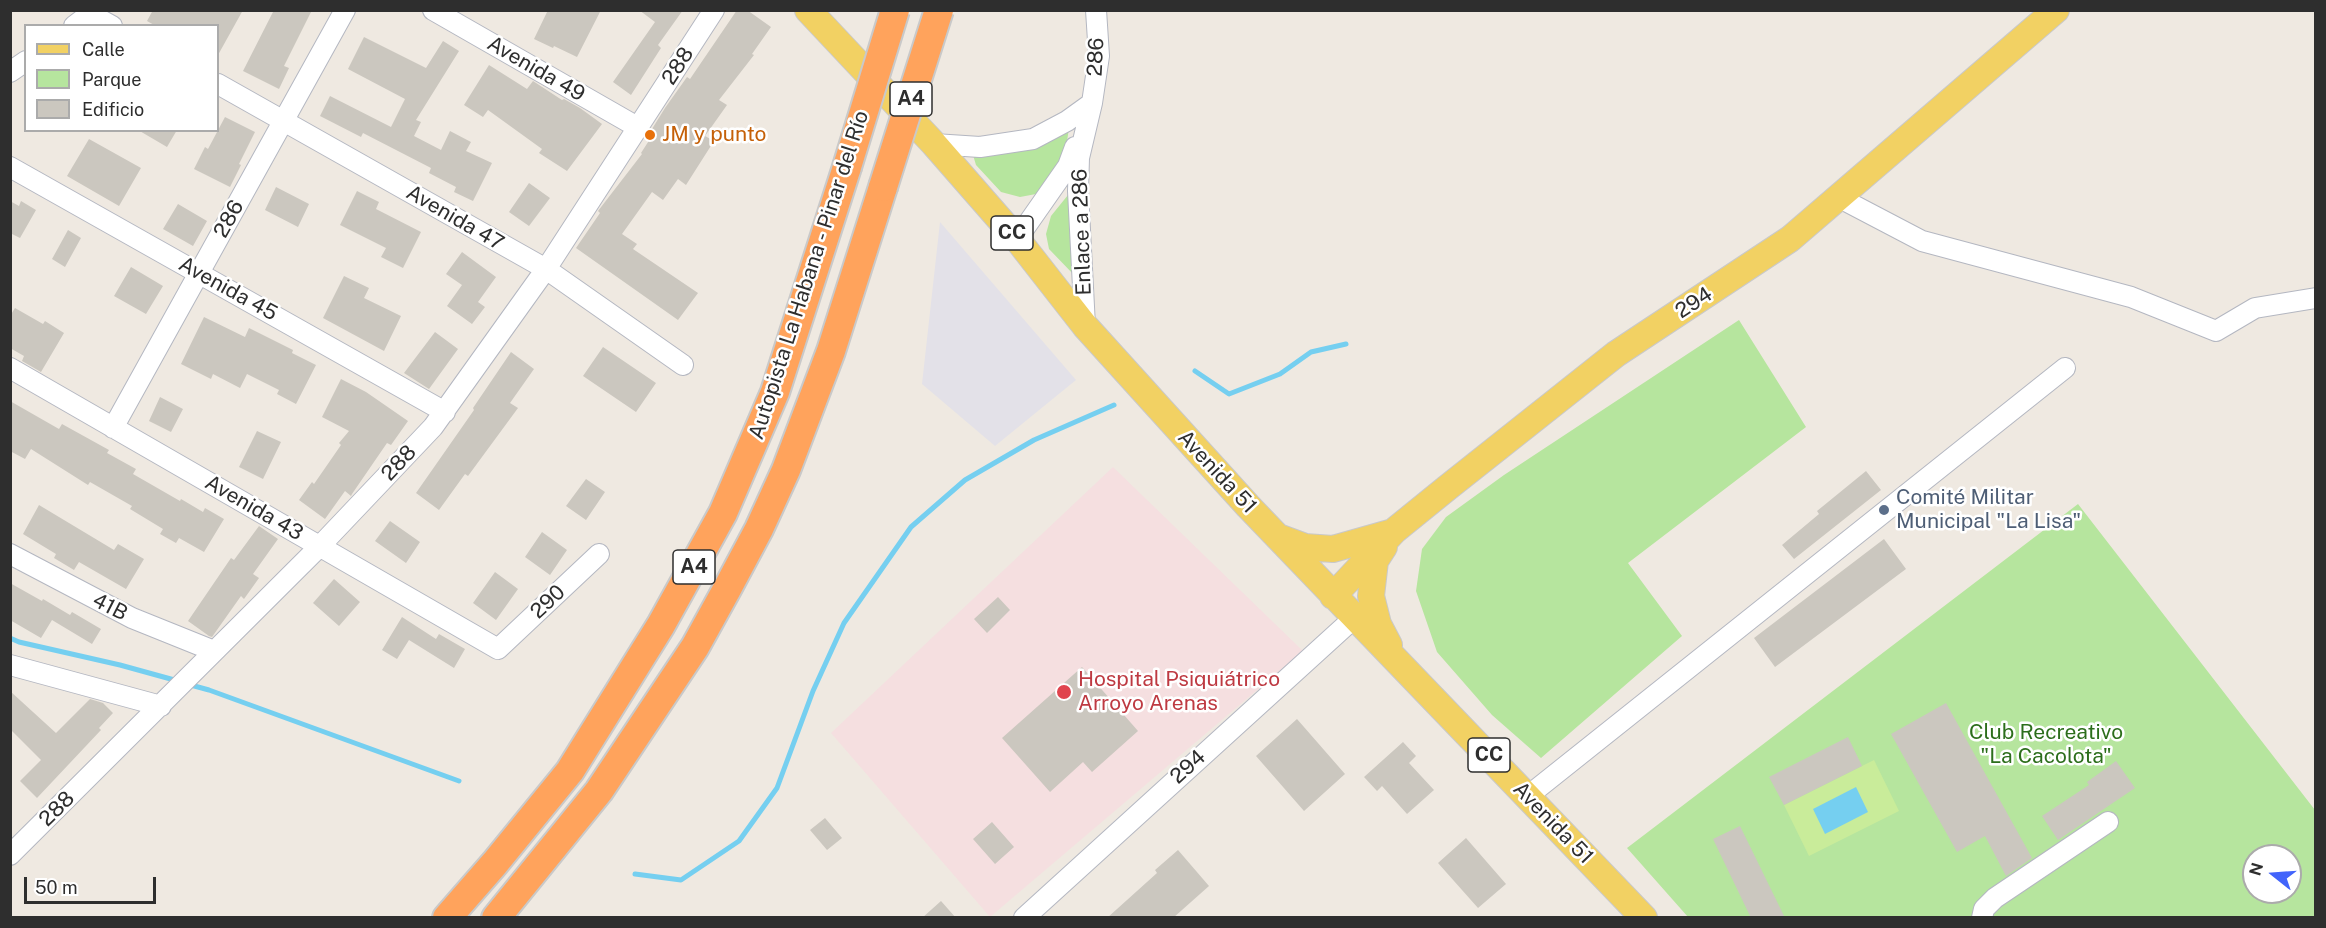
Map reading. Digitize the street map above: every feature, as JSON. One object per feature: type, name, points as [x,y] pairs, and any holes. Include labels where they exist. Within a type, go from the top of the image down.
[{"type":"highway","name":"Autopista La Habana - Pinar del Río","points":[[447,918],[570,771],[661,626],[723,513],[775,392],[895,10]]},
{"type":"highway","name":"Autopista La Habana - Pinar del Río","points":[[496,918],[599,791],[695,647],[727,589],[786,470],[831,351],[939,10]]},
{"type":"main road","name":"Avenida 51","points":[[808,10],[934,144],[1017,239],[1085,326],[1277,537],[1644,918]]},
{"type":"main road","name":"294","points":[[1333,596],[1394,531],[1616,354],[1790,239],[2056,10]]},
{"type":"main road","points":[[1277,537],[1305,547],[1334,549],[1394,531]]},
{"type":"main road","points":[[1394,531],[1375,561],[1371,596],[1378,624],[1400,664]]},
{"type":"street","name":"286","points":[[113,428],[345,10]]},
{"type":"street","name":"Avenida 49","points":[[433,10],[639,128]]},
{"type":"street","name":"288","points":[[10,855],[320,546],[445,412],[546,269],[714,10]]},
{"type":"street","name":"286","points":[[1092,103],[1099,56],[1096,10]]},
{"type":"street","points":[[77,24],[92,12],[109,24]]},
{"type":"street","points":[[10,72],[24,62]]},
{"type":"street","name":"Avenida 47","points":[[219,85],[546,269],[683,365]]},
{"type":"street","points":[[934,144],[980,147],[1033,140],[1067,121],[1092,103]]},
{"type":"street","name":"Enlace a 286","points":[[1017,239],[1068,166],[1092,103]]},
{"type":"street","name":"Enlace a 286","points":[[1085,326],[1078,191],[1079,158],[1092,103]]},
{"type":"street","name":"Avenida 45","points":[[10,167],[445,412]]},
{"type":"street","points":[[1838,198],[1922,242],[2131,297],[2216,331],[2255,308],[2316,298]]},
{"type":"street","name":"Avenida 43","points":[[10,368],[498,649]]},
{"type":"street","points":[[1528,796],[2065,368]]},
{"type":"street","name":"41B","points":[[10,554],[132,618],[214,651]]},
{"type":"street","name":"290","points":[[498,649],[599,554]]},
{"type":"street","name":"294","points":[[1024,918],[1354,618]]},
{"type":"street","points":[[10,665],[161,706]]},
{"type":"street","points":[[1982,918],[1984,909],[1995,898],[2108,822]]},
{"type":"shaded area","points":[[940,222],[1076,380],[995,446],[922,384]]},
{"type":"shaded area","name":"Hospital Psiquiátrico Arroyo Arenas","points":[[1113,467],[1303,651],[990,917],[831,733]]},
{"type":"green space","points":[[1069,128],[1066,148],[1058,170],[1036,194],[1020,197],[1001,192],[976,165],[973,155],[1018,152],[1039,145]]},
{"type":"green space","points":[[1068,195],[1072,210],[1074,275],[1049,249],[1046,234],[1051,216]]},
{"type":"green space","points":[[1739,320],[1806,427],[1628,563],[1682,636],[1541,758],[1492,715],[1437,652],[1416,591],[1422,549],[1446,517],[1504,475]]},
{"type":"green space","name":"Club Recreativo \"La Cacolota\"","points":[[2078,504],[2315,810],[2315,917],[1688,917],[1627,848]]},
{"type":"green space","points":[[1874,760],[1899,811],[1809,856],[1784,805]]},
{"type":"water","points":[[1856,787],[1868,812],[1825,834],[1813,809]]},
{"type":"building","points":[[153,10],[243,10],[219,53],[219,24],[152,24],[147,21]]},
{"type":"building","points":[[274,10],[312,10],[284,66],[289,68],[279,89],[243,71]]},
{"type":"building","points":[[548,10],[601,10],[577,57],[534,39]]},
{"type":"building","points":[[639,10],[683,10],[658,45],[661,48],[631,95],[613,82],[655,22]]},
{"type":"building","points":[[737,10],[747,10],[771,27],[752,54],[754,55],[719,100],[727,105],[705,136],[714,141],[686,185],[678,179],[663,200],[652,192],[622,234],[637,244],[633,249],[698,293],[678,320],[576,248],[600,213],[598,211],[642,154],[650,139],[647,137],[665,108],[687,77],[690,79]]},
{"type":"building","points":[[364,37],[426,68],[443,41],[459,51],[416,120],[421,122],[414,136],[441,150],[450,131],[471,142],[466,151],[492,163],[473,201],[454,192],[456,187],[429,173],[431,168],[363,133],[361,137],[320,116],[330,96],[391,127],[405,99],[348,69]]},
{"type":"building","points":[[489,65],[527,89],[533,81],[562,100],[580,108],[602,124],[567,171],[539,153],[542,149],[488,110],[483,117],[464,105]]},
{"type":"building","points":[[225,117],[255,132],[230,187],[194,169],[205,147],[208,149]]},
{"type":"building","points":[[141,132],[176,132],[167,147]]},
{"type":"building","points":[[89,139],[141,168],[119,206],[67,176]]},
{"type":"building","points":[[529,183],[550,198],[529,226],[509,212]]},
{"type":"building","points":[[276,187],[309,204],[298,227],[265,210]]},
{"type":"building","points":[[357,191],[379,202],[376,209],[421,232],[403,268],[381,257],[386,248],[340,225]]},
{"type":"building","points":[[10,201],[19,206],[21,201],[36,210],[20,238],[10,233]]},
{"type":"building","points":[[178,204],[207,221],[193,246],[163,229]]},
{"type":"building","points":[[68,230],[81,238],[65,267],[52,259]]},
{"type":"building","points":[[462,252],[496,277],[478,302],[485,307],[472,324],[447,306],[462,285],[446,274]]},
{"type":"building","points":[[131,267],[163,286],[146,314],[114,296]]},
{"type":"building","points":[[344,276],[369,288],[364,298],[401,316],[384,351],[323,318]]},
{"type":"building","points":[[15,308],[43,324],[45,321],[64,333],[41,372],[22,361],[24,356],[10,348],[10,316]]},
{"type":"building","points":[[204,317],[245,337],[249,328],[293,350],[292,353],[316,365],[296,404],[277,394],[279,390],[247,374],[240,388],[213,374],[211,379],[181,364]]},
{"type":"building","points":[[435,332],[458,349],[429,389],[404,373]]},
{"type":"building","points":[[603,347],[656,383],[636,412],[583,376]]},
{"type":"building","points":[[511,352],[534,369],[510,403],[518,408],[468,476],[465,474],[439,510],[416,493]]},
{"type":"building","points":[[341,379],[366,392],[408,421],[391,445],[387,443],[351,496],[345,491],[325,519],[299,500],[312,482],[314,484],[349,431],[322,417]]},
{"type":"building","points":[[160,397],[183,409],[171,432],[149,421]]},
{"type":"building","points":[[10,401],[59,429],[62,424],[109,450],[107,453],[136,469],[133,474],[180,501],[181,499],[203,512],[205,508],[224,519],[204,552],[179,538],[176,543],[160,534],[163,529],[130,509],[132,506],[90,482],[88,485],[31,449],[25,459],[10,451]]},
{"type":"building","points":[[257,431],[281,442],[263,479],[239,467]]},
{"type":"building","points":[[1866,471],[1881,490],[1794,559],[1782,545],[1819,514],[1817,511]]},
{"type":"building","points":[[586,479],[605,492],[586,520],[566,506]]},
{"type":"building","points":[[39,505],[114,550],[118,544],[144,559],[126,589],[79,562],[74,570],[54,558],[56,554],[23,534]]},
{"type":"building","points":[[390,521],[420,542],[406,563],[375,541]]},
{"type":"building","points":[[259,526],[278,539],[253,574],[259,578],[244,599],[241,596],[212,637],[209,636],[188,621],[231,558],[234,560]]},
{"type":"building","points":[[542,532],[567,550],[550,575],[525,557]]},
{"type":"building","points":[[1884,539],[1906,569],[1775,667],[1754,638]]},
{"type":"building","points":[[495,572],[518,589],[496,620],[473,603]]},
{"type":"building","points":[[334,579],[360,602],[339,626],[313,603]]},
{"type":"building","points":[[10,583],[70,615],[72,612],[101,629],[92,644],[52,620],[41,638],[10,620]]},
{"type":"building","points":[[998,597],[1010,610],[987,633],[974,619]]},
{"type":"building","points":[[402,617],[436,639],[439,634],[465,649],[454,668],[409,640],[397,659],[382,650]]},
{"type":"building","points":[[1082,667],[1138,731],[1092,772],[1083,762],[1050,792],[1002,738]]},
{"type":"building","points":[[10,691],[56,733],[90,699],[103,703],[113,713],[99,728],[101,730],[37,798],[20,781],[41,760],[10,729]]},
{"type":"building","points":[[1946,703],[2032,858],[2006,876],[1985,836],[1957,852],[1891,734]]},
{"type":"building","points":[[1297,719],[1345,774],[1304,811],[1256,756]]},
{"type":"building","points":[[1848,737],[1862,766],[1784,805],[1769,777]]},
{"type":"building","points":[[1403,742],[1416,756],[1409,763],[1434,790],[1407,814],[1382,786],[1377,791],[1364,777]]},
{"type":"building","points":[[2116,761],[2135,788],[2058,840],[2042,816],[2089,785],[2087,782]]},
{"type":"building","points":[[825,818],[842,838],[827,850],[810,830]]},
{"type":"building","points":[[992,822],[1014,847],[995,864],[973,839]]},
{"type":"building","points":[[1740,826],[1785,918],[1751,918],[1713,839]]},
{"type":"building","points":[[1466,838],[1506,884],[1478,908],[1438,863]]},
{"type":"building","points":[[1178,850],[1209,886],[1173,918],[1107,918],[1157,873],[1155,870]]},
{"type":"building","points":[[941,901],[956,918],[922,918]]},
{"type":"waterway","points":[[1195,371],[1229,394],[1280,374],[1311,352],[1346,344]]},
{"type":"waterway","points":[[635,874],[681,880],[739,841],[777,788],[813,691],[844,623],[911,527],[965,480],[1034,440],[1114,405]]},
{"type":"waterway","points":[[10,638],[178,681]]},
{"type":"waterway","points":[[187,684],[459,781]]},
{"type":"place","name":"JM y punto","points":[[650,135]]},
{"type":"place","name":"Comité Militar Municipal \"La Lisa\"","points":[[1884,510]]},
{"type":"place","name":"Hospital Psiquiátrico Arroyo Arenas","points":[[1064,692]]}]
